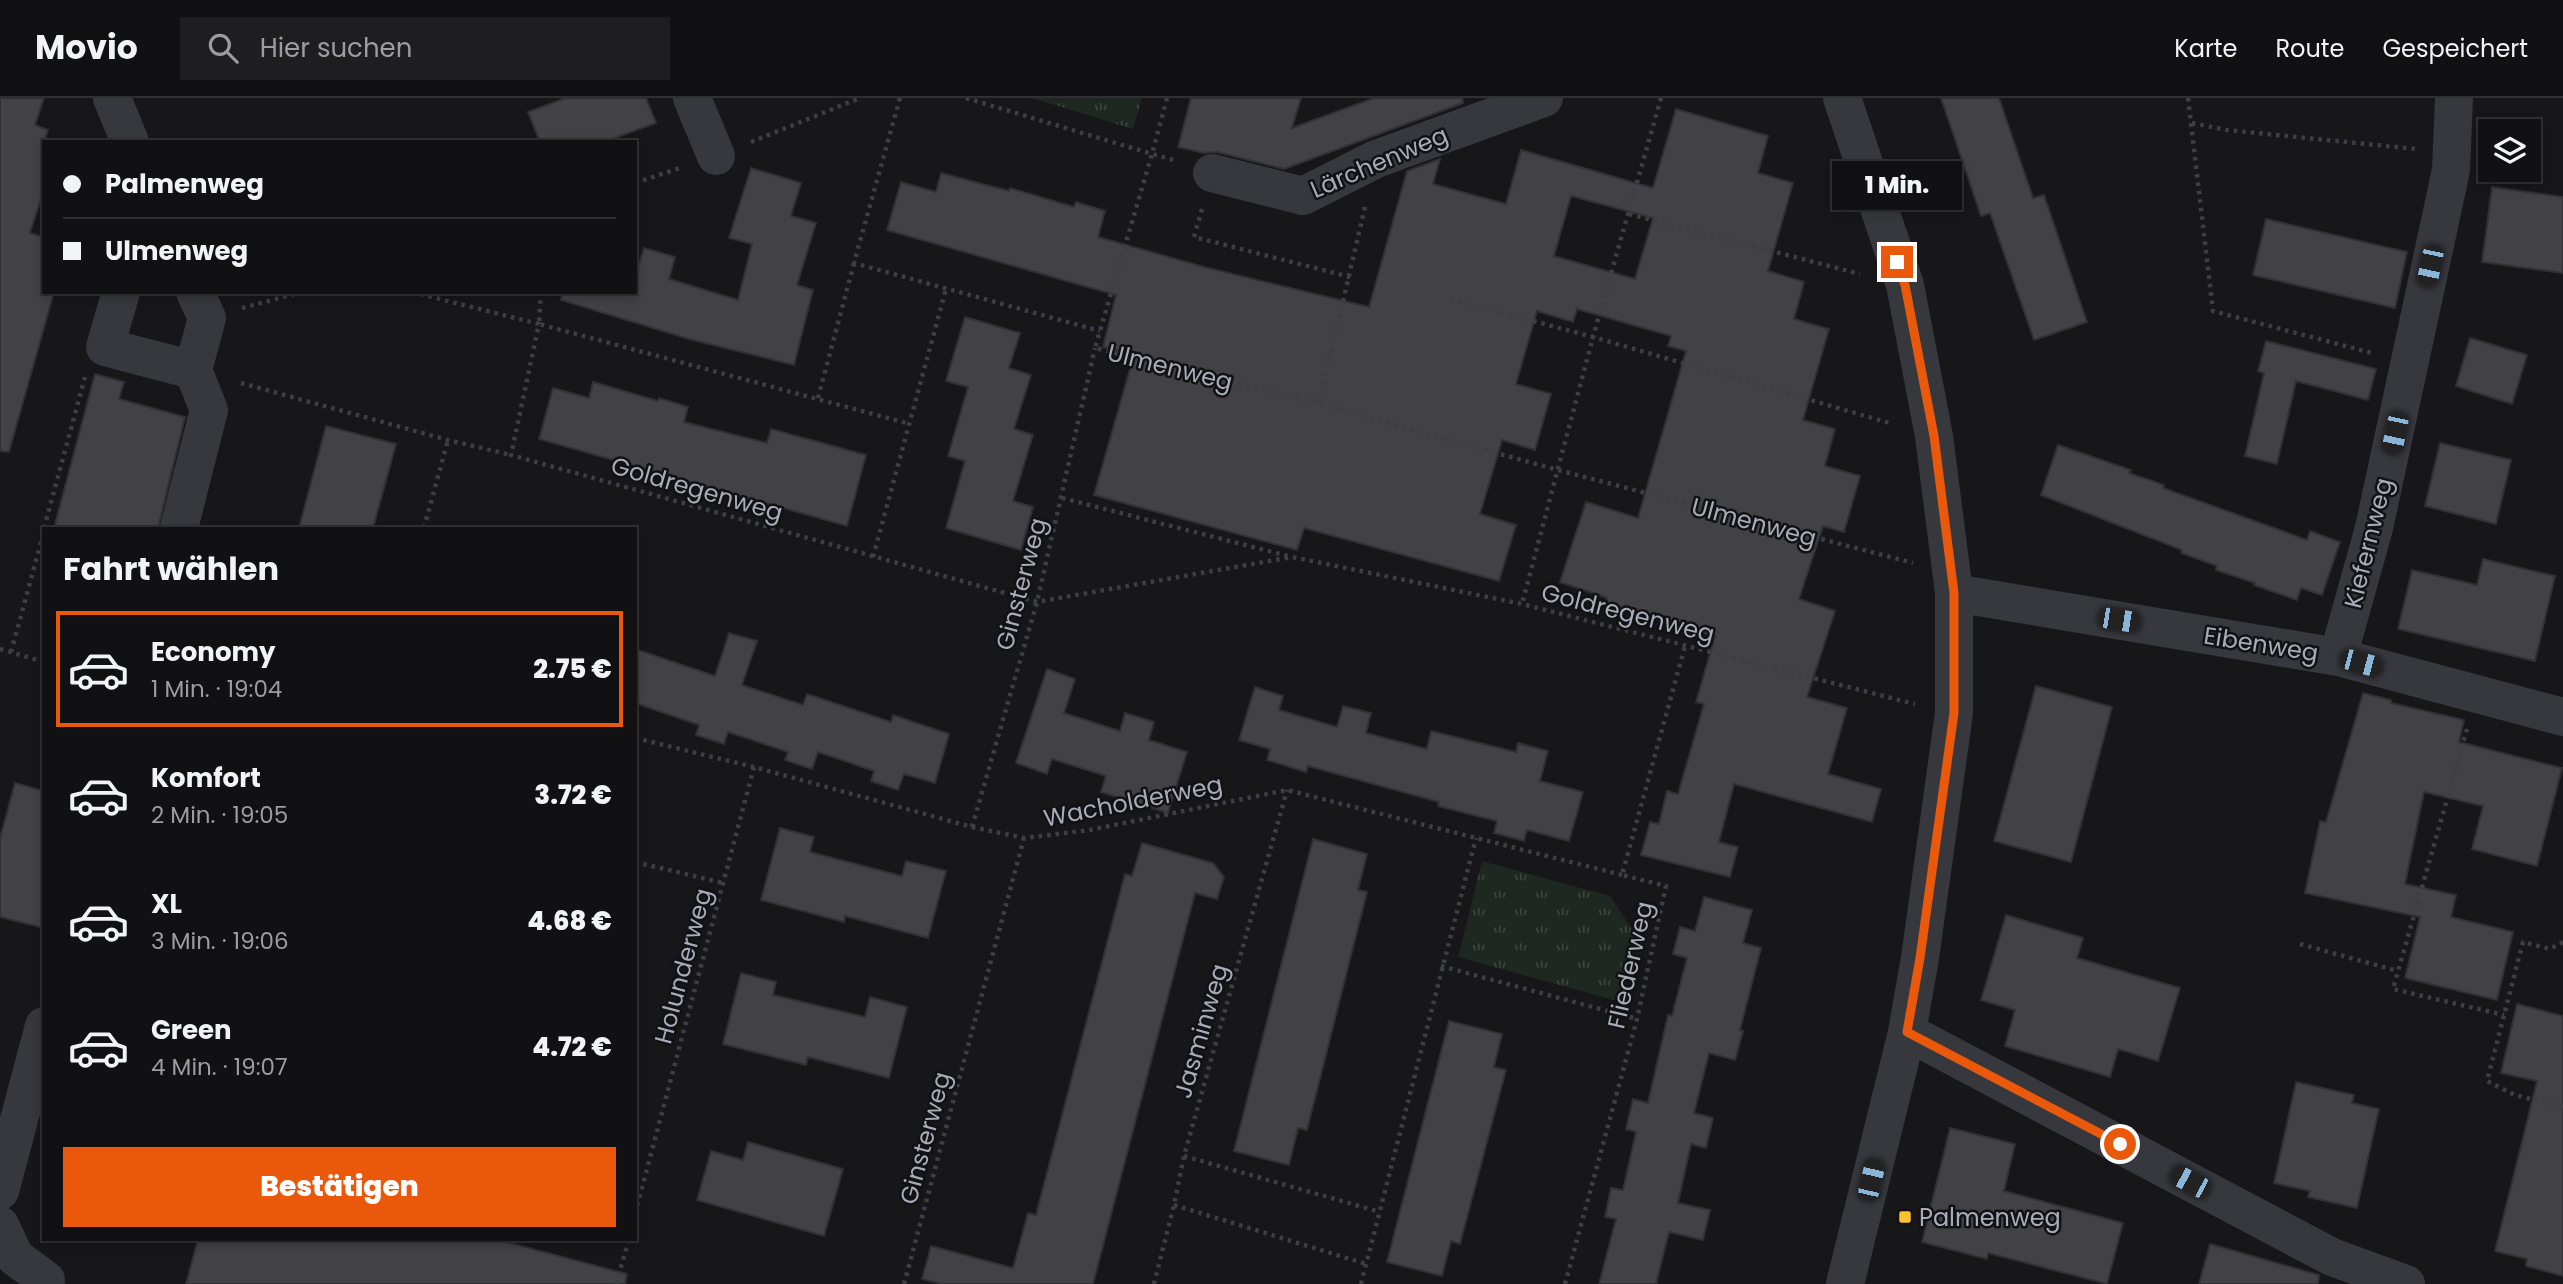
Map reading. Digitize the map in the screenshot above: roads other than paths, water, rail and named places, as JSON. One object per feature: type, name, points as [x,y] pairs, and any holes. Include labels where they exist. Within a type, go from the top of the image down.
[{"type":"street","points":[[112,98],[129,140]]},
{"type":"street","points":[[692,98],[716,156]]},
{"type":"street","name":"Lärchenweg","points":[[1212,173],[1303,196],[1376,159],[1544,98]]},
{"type":"street","points":[[1842,98],[1905,285],[1934,436],[1953,583],[1954,713],[1907,1032],[1845,1284]]},
{"type":"street","name":"Kiefernweg","points":[[2338,657],[2375,528],[2451,170],[2454,98]]},
{"type":"street","points":[[120,294],[105,347],[193,370]]},
{"type":"street","points":[[179,527],[209,410],[193,370],[201,305]]},
{"type":"street","name":"Eibenweg","points":[[1953,583],[2338,657],[2563,718]]},
{"type":"street","points":[[1907,1032],[2329,1270],[2406,1284]]},
{"type":"street","points":[[0,1191],[42,1034]]},
{"type":"street","points":[[0,1225],[15,1257],[46,1280]]},
{"type":"place","name":"Palmenweg","points":[[1905,1217]]}]
